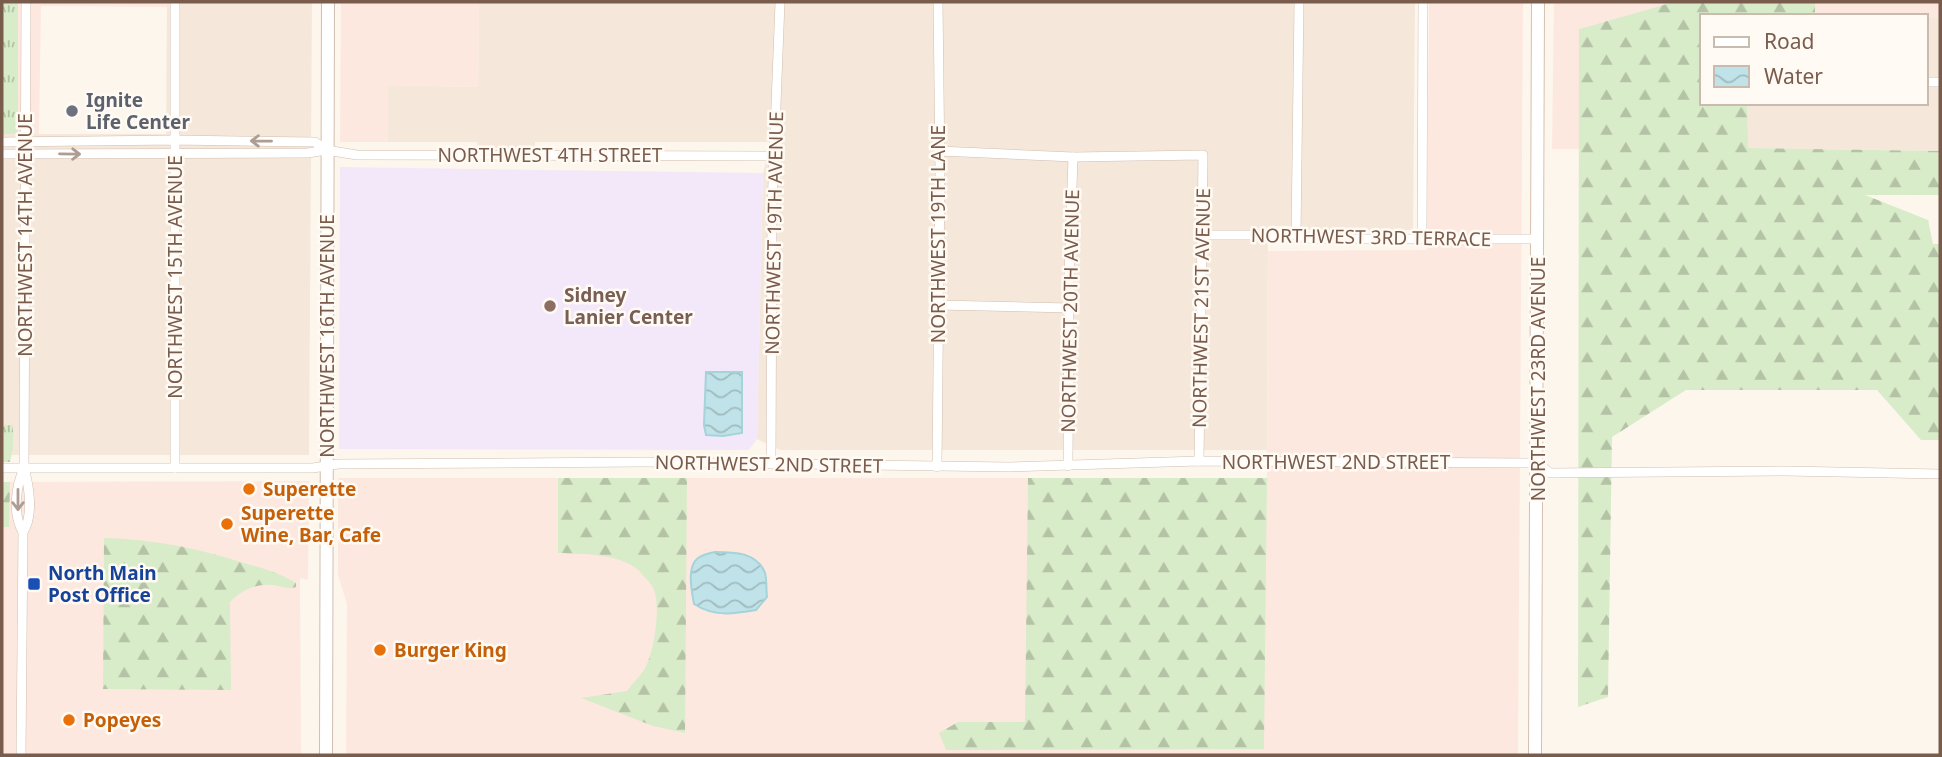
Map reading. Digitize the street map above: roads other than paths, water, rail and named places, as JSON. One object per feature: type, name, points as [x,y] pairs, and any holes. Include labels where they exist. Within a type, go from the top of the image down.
[{"type":"main road","name":"NORTHWEST 16TH AVENUE","points":[[326,755],[328,2]]},
{"type":"main road","name":"NORTHWEST 23RD AVENUE","points":[[1535,755],[1538,2]]},
{"type":"street","name":"NORTHWEST 14TH AVENUE","points":[[21,755],[23,532],[28,524],[28,484],[24,468],[26,2]]},
{"type":"street","name":"NORTHWEST 15TH AVENUE","points":[[174,468],[175,2]]},
{"type":"street","name":"NORTHWEST 19TH AVENUE","points":[[771,464],[774,156],[780,2]]},
{"type":"street","name":"NORTHWEST 19TH LANE","points":[[937,467],[938,2]]},
{"type":"street","points":[[1296,235],[1299,2]]},
{"type":"street","points":[[1422,238],[1423,2]]},
{"type":"street","name":"NORTHWEST 4TH STREET","points":[[2,142],[315,142],[326,150]]},
{"type":"street","name":"NORTHWEST 4TH STREET","points":[[2,154],[175,155],[308,153],[326,150],[357,155],[774,156]]},
{"type":"street","points":[[939,151],[1073,156]]},
{"type":"street","name":"NORTHWEST 21ST AVENUE","points":[[1073,156],[1203,155],[1199,461]]},
{"type":"street","name":"NORTHWEST 20TH AVENUE","points":[[1068,466],[1073,156]]},
{"type":"street","name":"NORTHWEST 3RD TERRACE","points":[[1203,235],[1296,235],[1313,239],[1538,239]]},
{"type":"street","points":[[938,305],[1069,308]]},
{"type":"street","name":"NORTHWEST 2ND STREET","points":[[2,468],[313,468],[327,465],[562,462],[937,467],[1199,461],[1538,463],[1550,473],[1786,471],[1940,474]]},
{"type":"water","points":[[706,372],[742,372],[742,433],[706,435]]},
{"type":"water","points":[[715,552],[751,557],[761,566],[766,576],[767,597],[756,610],[716,613],[694,604],[691,580],[694,562]]},
{"type":"place","name":"Ignite Life Center","points":[[72,111]]},
{"type":"place","name":"Sidney Lanier Center","points":[[550,306]]},
{"type":"place","name":"Superette","points":[[249,489]]},
{"type":"place","name":"Superette Wine, Bar, Cafe","points":[[227,524]]},
{"type":"place","name":"North Main Post Office","points":[[34,584]]},
{"type":"place","name":"Burger King","points":[[380,650]]},
{"type":"place","name":"Popeyes","points":[[69,720]]}]
